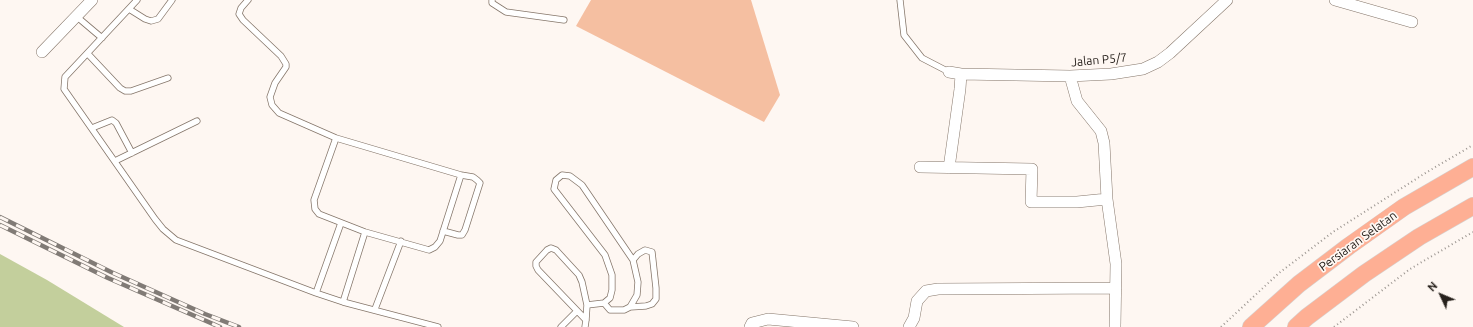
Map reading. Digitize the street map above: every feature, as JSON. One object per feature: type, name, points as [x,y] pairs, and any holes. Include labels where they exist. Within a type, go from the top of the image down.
[{"type":"main road","name":"Persiaran Selatan","points":[[1251,327],[1300,284],[1348,246],[1404,207],[1473,167]]},
{"type":"main road","points":[[1296,327],[1364,274],[1419,237],[1473,206]]},
{"type":"street","points":[[42,52],[92,0]]},
{"type":"street","name":"Jalan P5/7","points":[[949,72],[961,74],[1070,76],[1111,74],[1143,69],[1158,62],[1170,53],[1228,0]]},
{"type":"street","points":[[1335,0],[1412,22]]},
{"type":"street","points":[[949,168],[961,74]]},
{"type":"street","points":[[1070,76],[1077,101],[1101,131],[1104,143],[1107,199],[1116,264],[1115,327]]},
{"type":"street","points":[[920,167],[1032,169],[1031,202],[1077,202],[1107,199]]},
{"type":"street","points":[[910,327],[914,318],[917,301],[926,291],[938,289],[1116,288]]},
{"type":"street","points":[[750,327],[752,324],[768,319],[853,327]]},
{"type":"lane","points":[[137,0],[65,78],[64,89],[163,229],[176,240],[343,302],[375,309],[438,327]]},
{"type":"lane","points":[[129,9],[145,19],[152,21],[158,18],[172,0]]},
{"type":"lane","points":[[248,0],[240,8],[239,14],[243,20],[281,56],[286,64],[286,67],[275,83],[270,97],[272,105],[278,113],[336,138],[461,175],[474,177],[480,183],[462,235],[443,231]]},
{"type":"lane","points":[[492,0],[492,3],[506,12],[564,20]]},
{"type":"lane","points":[[900,0],[904,35],[922,58],[949,72]]},
{"type":"lane","points":[[76,16],[102,38]]},
{"type":"lane","points":[[88,54],[120,88],[126,91],[131,91],[168,78]]},
{"type":"lane","points":[[92,128],[112,120],[116,123],[132,153]]},
{"type":"lane","points":[[115,161],[197,121]]},
{"type":"lane","points":[[336,138],[314,200],[315,209],[319,214],[365,232],[429,250],[435,247],[440,241],[461,175]]},
{"type":"lane","points":[[587,305],[604,303],[610,298],[612,290],[612,275],[605,255],[554,189],[556,180],[562,175],[570,176],[582,185],[633,260],[638,282],[637,296],[630,307]]},
{"type":"lane","points":[[316,292],[341,223]]},
{"type":"lane","points":[[343,302],[365,232]]},
{"type":"lane","points":[[375,309],[400,242]]},
{"type":"lane","points":[[585,327],[586,320],[587,305],[579,275],[556,250],[551,248],[547,250],[536,262],[538,270],[586,320]]},
{"type":"lane","points":[[604,303],[610,310],[624,310],[630,307],[652,304],[656,299],[652,252],[645,250],[638,254],[633,260]]},
{"type":"lane","points":[[561,327],[577,311]]},
{"type":"path","points":[[1221,327],[1279,274],[1333,232],[1414,180],[1473,145]]},
{"type":"path","points":[[1334,327],[1410,269],[1473,232]]},
{"type":"green space","points":[[0,254],[47,280],[124,327],[0,327]]},
{"type":"building","points":[[591,0],[751,0],[780,95],[764,122],[576,26]]},
{"type":"railway","points":[[0,217],[111,272],[205,314],[239,327]]},
{"type":"railway","points":[[0,225],[108,278],[220,327]]}]
